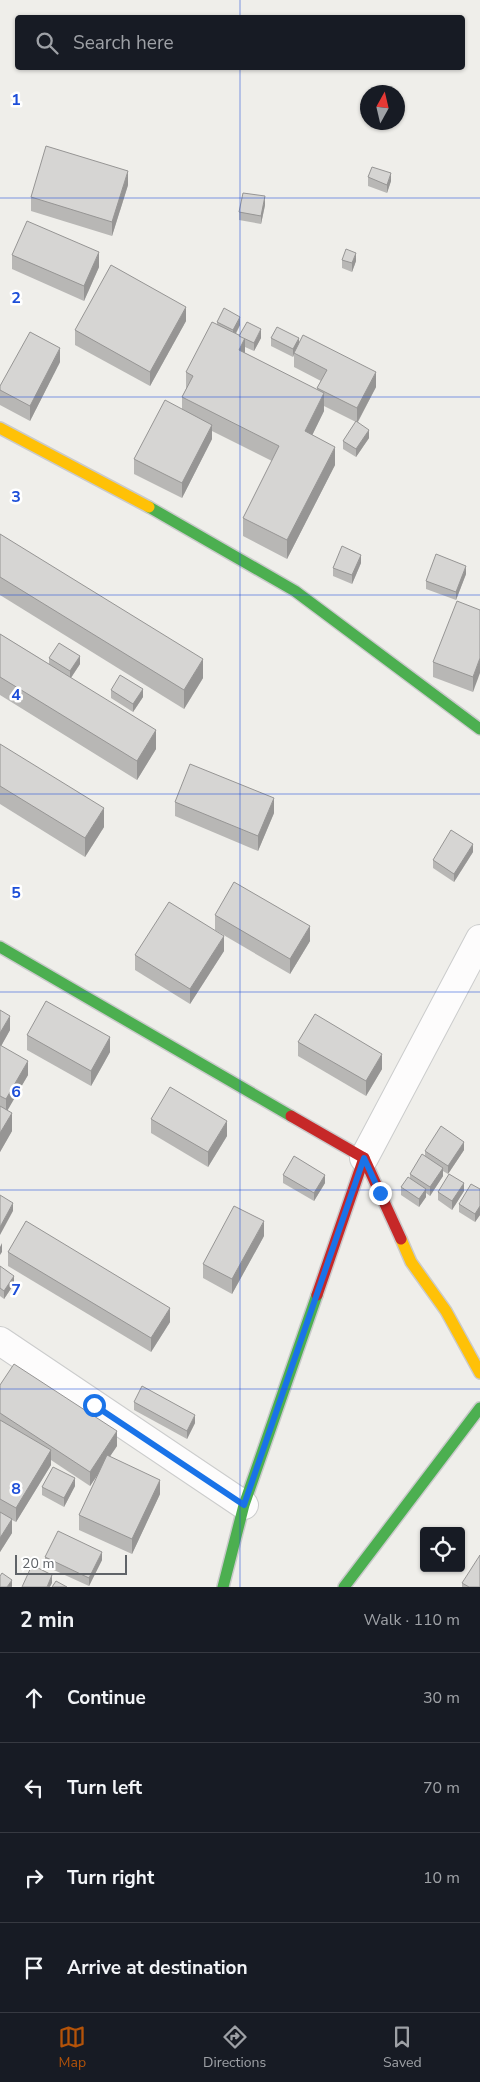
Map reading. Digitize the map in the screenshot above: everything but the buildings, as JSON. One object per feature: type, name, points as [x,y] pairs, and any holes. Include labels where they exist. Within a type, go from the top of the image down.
[{"type":"street","points":[[0,428],[120,491],[295,591],[480,729]]},
{"type":"street","points":[[223,1587],[244,1505],[364,1158],[480,939]]},
{"type":"street","points":[[0,947],[364,1158],[411,1262],[446,1311],[480,1373]]},
{"type":"street","points":[[0,1341],[244,1505]]},
{"type":"street","points":[[344,1587],[480,1408]]},
{"type":"traffic: fast","points":[[149,507],[295,591],[480,729]]},
{"type":"traffic: fast","points":[[0,947],[291,1116]]},
{"type":"traffic: fast","points":[[223,1587],[244,1505],[317,1295]]},
{"type":"traffic: fast","points":[[344,1587],[480,1408]]},
{"type":"traffic: slow","points":[[0,428],[149,507]]},
{"type":"traffic: slow","points":[[401,1239],[411,1262],[446,1311],[480,1373]]},
{"type":"traffic: jam","points":[[291,1116],[364,1158],[401,1239]]},
{"type":"traffic: jam","points":[[317,1295],[364,1158]]},
{"type":"route","points":[[94,1405],[244,1505],[364,1158],[380,1193]]}]
